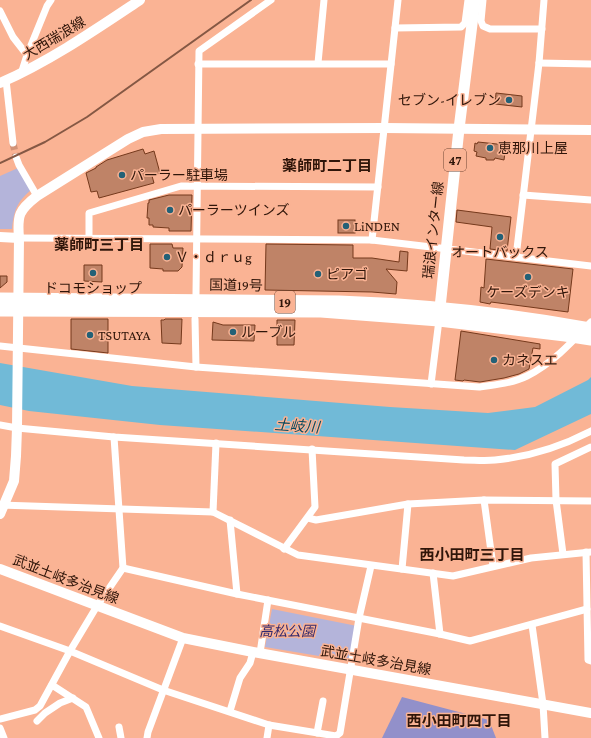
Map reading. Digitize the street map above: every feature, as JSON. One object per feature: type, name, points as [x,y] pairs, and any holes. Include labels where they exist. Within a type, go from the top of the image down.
[{"type":"highway","name":"国道19号","points":[[0,299],[18,305]]},
{"type":"highway","name":"国道19号","points":[[0,310],[18,305],[339,302],[392,304],[439,314],[567,330],[591,330]]},
{"type":"highway","name":"国道19号","points":[[567,330],[591,339]]},
{"type":"main road","name":"瑞浪インター線","points":[[439,314],[459,129],[475,0]]},
{"type":"street","points":[[22,74],[27,55],[47,6],[51,0]]},
{"type":"street","name":"大西瑞浪線","points":[[3,82],[56,56],[140,0]]},
{"type":"street","points":[[196,294],[198,64],[200,51],[271,0]]},
{"type":"street","points":[[318,63],[324,0]]},
{"type":"street","points":[[372,240],[398,0]]},
{"type":"street","points":[[395,28],[461,27],[465,23],[468,0]]},
{"type":"street","points":[[483,0],[481,21],[483,26],[490,29],[542,29]]},
{"type":"street","points":[[516,257],[539,63],[544,0]]},
{"type":"street","points":[[0,11],[13,37],[27,55]]},
{"type":"street","points":[[539,63],[591,64]]},
{"type":"street","points":[[198,64],[391,64]]},
{"type":"street","points":[[3,82],[13,143]]},
{"type":"street","points":[[591,130],[531,128],[161,129],[144,132],[128,138],[37,196],[24,206],[18,223],[17,425],[14,481],[1,508],[119,509],[213,512],[298,555],[453,576],[531,558],[588,552],[588,660],[591,661]]},
{"type":"street","points":[[16,157],[37,196]]},
{"type":"street","points":[[89,238],[89,213],[181,186],[378,187]]},
{"type":"street","points":[[523,196],[591,200]]},
{"type":"street","points":[[0,237],[372,240],[591,266]]},
{"type":"street","points":[[431,384],[439,314]]},
{"type":"street","points":[[196,319],[196,367]]},
{"type":"street","points":[[0,346],[196,367],[479,387],[513,381],[527,376],[559,355],[591,322]]},
{"type":"street","points":[[0,425],[17,425],[114,437],[464,460],[495,460],[526,455],[559,445],[591,431]]},
{"type":"street","points":[[0,719],[35,710],[40,706],[70,651],[124,568],[114,437]]},
{"type":"street","points":[[213,512],[216,443]]},
{"type":"street","points":[[563,554],[556,500],[555,464],[591,447]]},
{"type":"street","points":[[284,549],[308,518],[315,506],[312,449]]},
{"type":"street","points":[[308,518],[316,520],[408,504],[484,500],[591,501]]},
{"type":"street","points":[[484,500],[494,566]]},
{"type":"street","points":[[402,569],[408,504]]},
{"type":"street","points":[[230,520],[237,594]]},
{"type":"street","points":[[0,626],[70,651],[163,690],[269,725],[336,736],[340,733],[359,618],[371,566]]},
{"type":"street","points":[[124,568],[237,594],[440,634],[470,642],[587,609]]},
{"type":"street","name":"武並土岐多治見線","points":[[0,569],[183,638],[256,653],[591,713]]},
{"type":"street","points":[[433,573],[440,634]]},
{"type":"street","points":[[230,711],[240,678],[256,653],[268,600]]},
{"type":"street","points":[[532,625],[543,704],[545,738]]},
{"type":"street","points":[[147,738],[163,690],[183,638]]},
{"type":"street","points":[[52,685],[86,706],[98,738]]},
{"type":"street","points":[[38,721],[60,703],[73,698]]},
{"type":"street","points":[[317,733],[323,701]]},
{"type":"street","points":[[267,738],[269,725]]},
{"type":"street","points":[[119,727],[121,738]]},
{"type":"street","points":[[0,728],[4,738]]},
{"type":"green space","points":[[18,168],[31,190],[22,198],[17,207],[12,229],[0,229],[0,176]]},
{"type":"green space","name":"高松公園","points":[[272,609],[357,626],[349,661],[265,647]]},
{"type":"shaded area","points":[[402,697],[489,720],[496,738],[382,738]]},
{"type":"water","name":"土岐川","points":[[0,363],[132,386],[390,407],[488,413],[535,407],[588,380],[591,377],[591,414],[515,450],[160,425],[29,411],[0,405]]},
{"type":"building","name":"セブン-イレブン","points":[[496,93],[522,96],[522,107],[495,104]]},
{"type":"building","name":"恵那川上屋","points":[[478,142],[506,145],[504,160],[495,158],[494,160],[486,160],[486,158],[476,156],[477,152],[474,151],[475,143],[477,144]]},
{"type":"building","name":"パーラー駐車場","points":[[143,149],[145,154],[154,151],[160,173],[152,176],[154,183],[99,198],[97,191],[91,192],[86,173],[107,160]]},
{"type":"building","name":"パーラーツインズ","points":[[169,195],[192,195],[191,231],[169,231],[169,228],[153,227],[153,225],[149,225],[149,218],[147,218],[149,200]]},
{"type":"building","name":"オートバックス","points":[[457,210],[511,217],[507,251],[490,249],[492,227],[456,222]]},
{"type":"building","name":"LiNDEN","points":[[338,220],[355,220],[355,233],[338,233]]},
{"type":"building","name":"Ｖ・ｄｒｕg","points":[[150,244],[172,244],[173,248],[183,248],[182,267],[178,271],[163,271],[163,269],[150,268]]},
{"type":"building","name":"ピアゴ","points":[[266,244],[353,245],[353,258],[372,258],[399,262],[400,251],[408,252],[407,271],[386,269],[397,282],[396,294],[372,292],[265,290]]},
{"type":"building","name":"ケーズデンキ","points":[[486,259],[573,269],[568,312],[491,302],[490,304],[480,302],[481,287],[484,288]]},
{"type":"building","name":"ドコモショップ","points":[[84,265],[102,265],[102,282],[84,281]]},
{"type":"building","points":[[0,276],[7,276],[7,282],[0,288]]},
{"type":"building","name":"TSUTAYA","points":[[71,319],[108,319],[108,353],[71,349]]},
{"type":"building","points":[[182,319],[181,344],[162,343],[161,320]]},
{"type":"building","points":[[277,320],[295,320],[294,345],[277,345]]},
{"type":"building","name":"ルーブル","points":[[213,322],[223,325],[255,325],[254,341],[212,340]]},
{"type":"building","name":"カネスエ","points":[[461,331],[540,344],[540,349],[533,348],[529,369],[519,374],[480,382],[455,380]]},
{"type":"tunnel","points":[[13,143],[16,157]]},
{"type":"railway","points":[[0,163],[45,142],[87,117],[251,0]]},
{"type":"place","name":"セブン-イレブン","points":[[509,100]]},
{"type":"place","name":"恵那川上屋","points":[[490,148]]},
{"type":"place","name":"パーラー駐車場","points":[[122,175]]},
{"type":"place","name":"パーラーツインズ","points":[[170,210]]},
{"type":"place","name":"LiNDEN","points":[[346,226]]},
{"type":"place","name":"オートバックス","points":[[500,237]]},
{"type":"place","name":"Ｖ・ｄｒｕg","points":[[167,257]]},
{"type":"place","name":"ドコモショップ","points":[[93,273]]},
{"type":"place","name":"ピアゴ","points":[[318,274]]},
{"type":"place","name":"ケーズデンキ","points":[[528,277]]},
{"type":"place","name":"ルーブル","points":[[233,332]]},
{"type":"place","name":"TSUTAYA","points":[[90,335]]},
{"type":"place","name":"カネスエ","points":[[494,360]]},
{"type":"district","name":"薬師町二丁目","points":[[327,166]]},
{"type":"district","name":"薬師町三丁目","points":[[99,245]]},
{"type":"district","name":"西小田町三丁目","points":[[472,555]]},
{"type":"district","name":"西小田町四丁目","points":[[459,721]]}]
